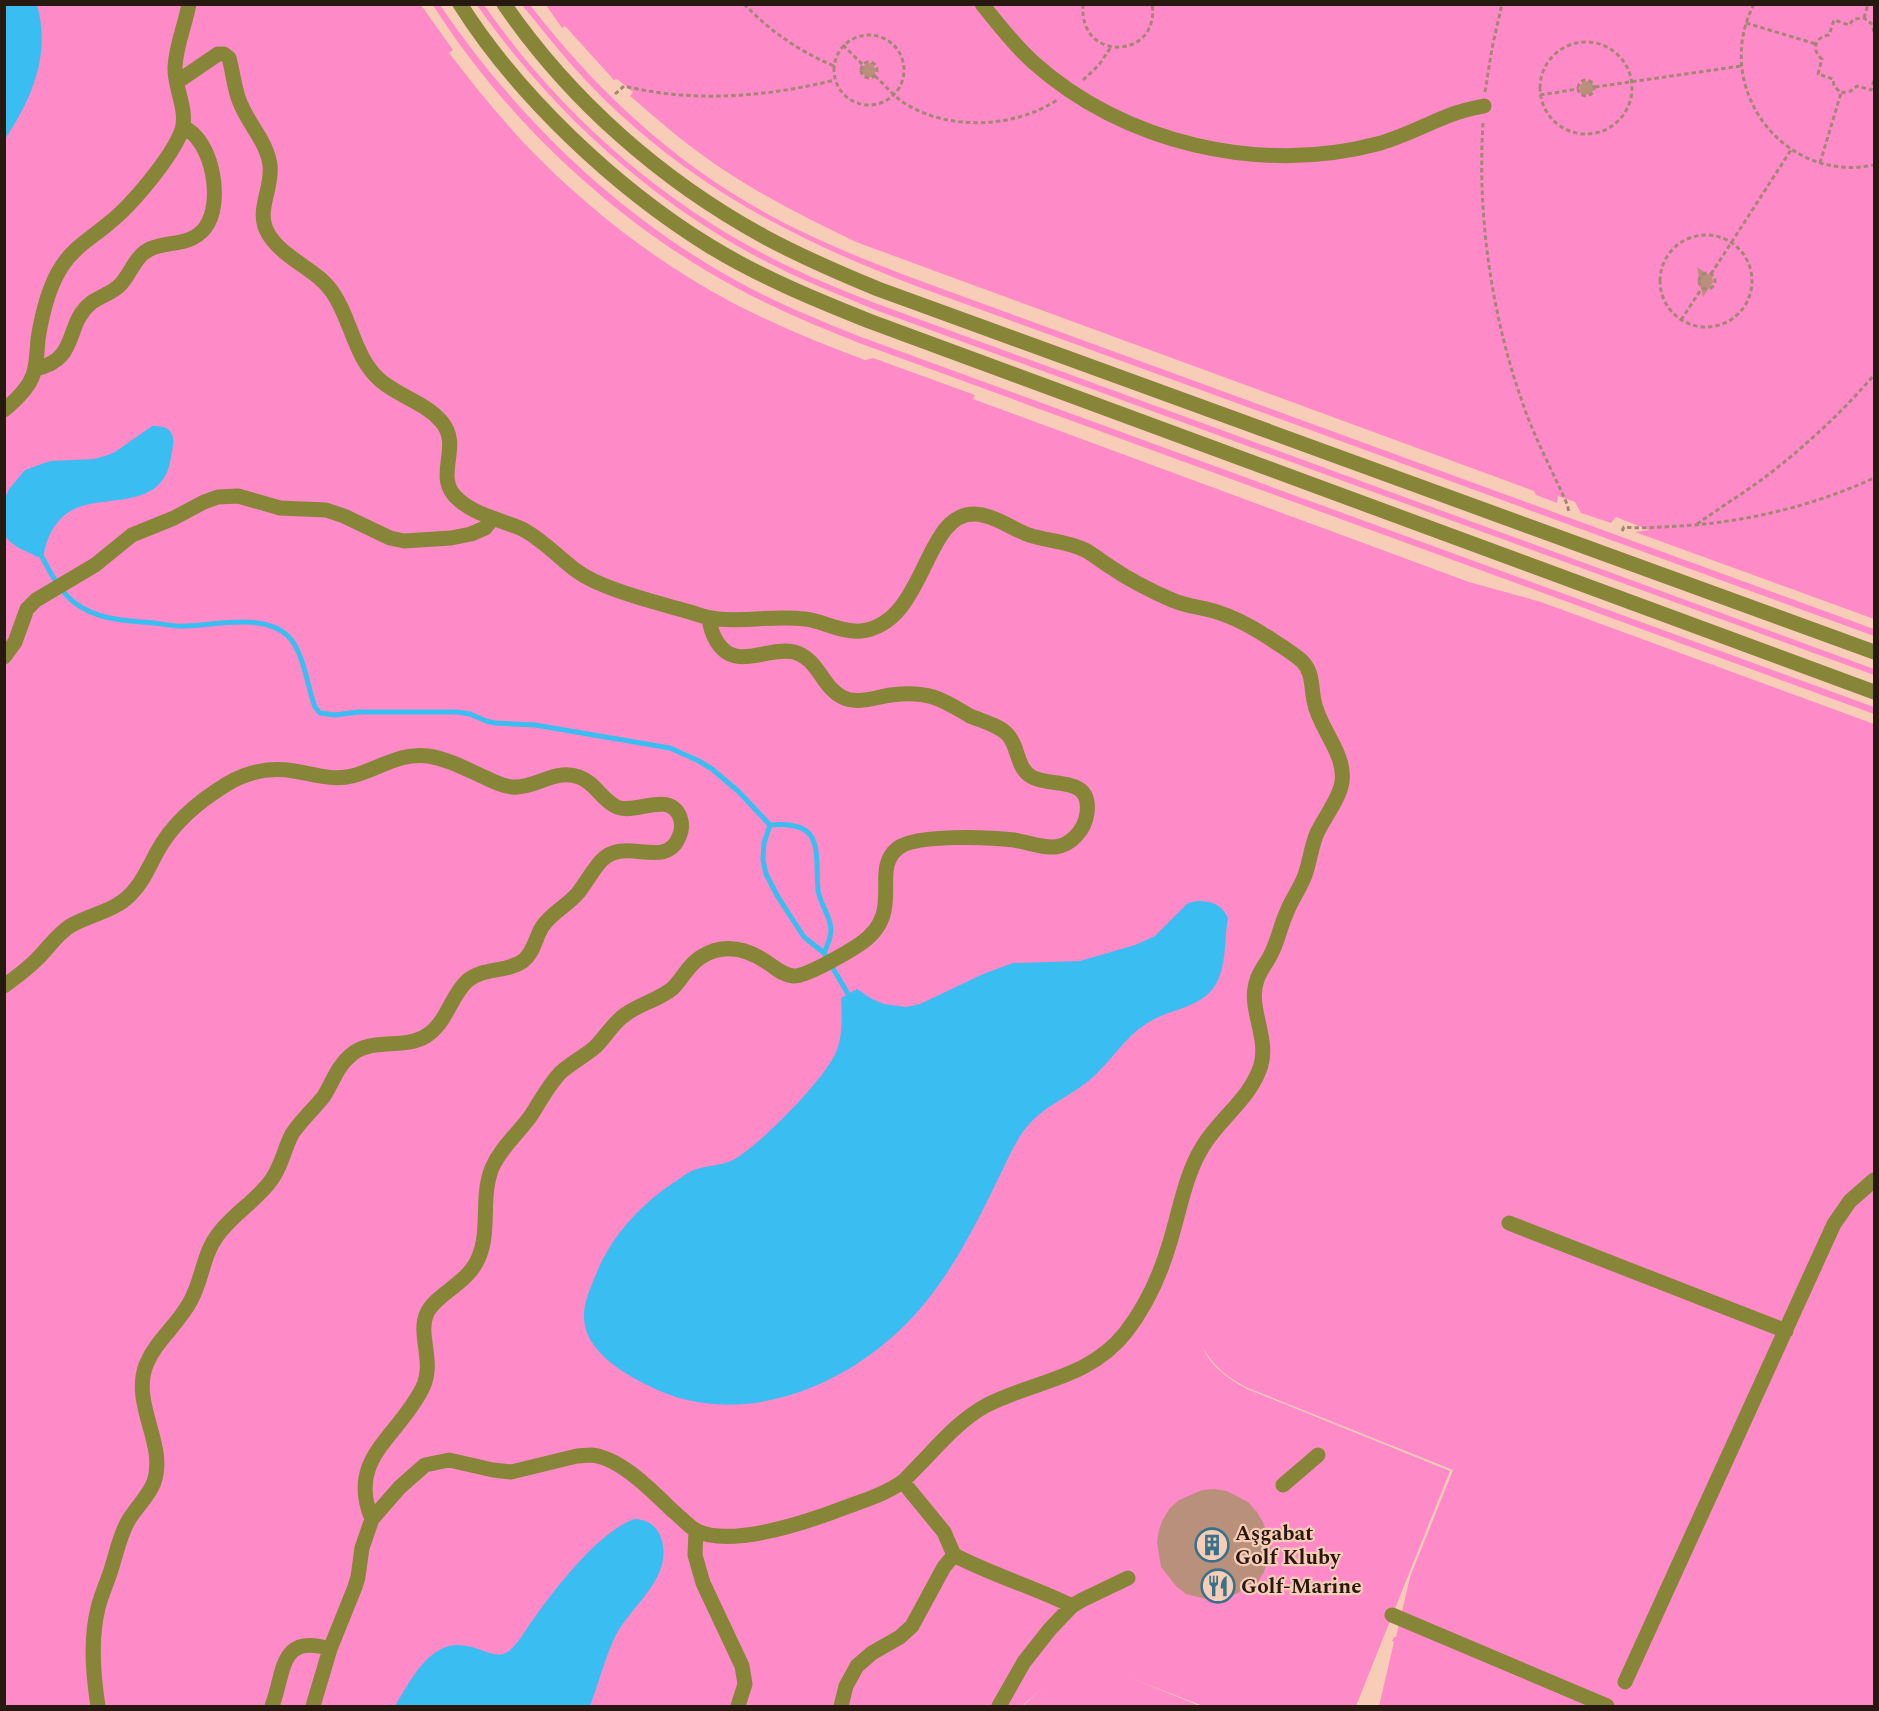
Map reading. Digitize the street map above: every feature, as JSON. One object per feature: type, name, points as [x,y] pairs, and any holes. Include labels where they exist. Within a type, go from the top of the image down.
[{"type":"street","points":[[4,410],[24,390],[32,377],[46,302],[60,268],[74,250],[116,218],[137,194],[172,149],[183,127],[183,113],[175,69],[189,4]]},
{"type":"street","points":[[460,4],[516,80],[603,166],[638,196],[708,245],[773,280],[880,326],[1875,692]]},
{"type":"street","points":[[504,4],[567,83],[626,141],[694,193],[762,236],[798,254],[878,289],[1875,652]]},
{"type":"street","points":[[982,4],[1024,54],[1070,91],[1106,113],[1159,134],[1223,150],[1272,155],[1328,152],[1379,143],[1454,113],[1484,106]]},
{"type":"street","points":[[177,82],[218,54],[224,54],[230,58],[241,104],[261,139],[270,163],[262,216],[268,234],[285,253],[324,282],[333,292],[359,351],[378,378],[424,407],[444,425],[451,439],[446,475],[449,490],[454,497],[462,503],[541,540],[565,564],[595,581],[637,597],[709,618],[743,620],[802,618],[852,631],[869,629],[890,618],[909,597],[936,543],[949,525],[963,515],[980,515],[1030,535],[1080,548],[1161,595],[1233,618],[1263,633],[1290,651],[1304,662],[1309,670],[1317,715],[1341,765],[1341,786],[1317,835],[1305,876],[1285,915],[1274,950],[1256,981],[1255,999],[1264,1045],[1257,1076],[1244,1097],[1204,1143],[1195,1160],[1164,1260],[1149,1294],[1133,1322],[1118,1341],[1088,1365],[1063,1377],[988,1405],[973,1414],[946,1437],[903,1482],[843,1509],[769,1530],[730,1537],[696,1530],[625,1469],[606,1458],[592,1455],[577,1456],[511,1473],[449,1460],[425,1465],[410,1477],[372,1519],[362,1548],[355,1587],[330,1649],[313,1707]]},
{"type":"street","points":[[35,369],[49,365],[60,357],[72,340],[84,309],[93,301],[118,287],[144,253],[153,248],[190,239],[205,228],[212,210],[214,194],[211,165],[200,142],[183,127]]},
{"type":"street","points":[[4,657],[15,642],[27,609],[36,600],[95,565],[132,535],[174,518],[204,502],[224,496],[244,497],[280,507],[332,511],[396,540],[416,542],[471,534],[485,528],[493,518]]},
{"type":"street","points":[[372,1519],[365,1500],[365,1472],[375,1454],[416,1399],[425,1381],[428,1370],[424,1327],[427,1314],[435,1303],[477,1263],[483,1246],[486,1189],[493,1167],[504,1149],[533,1113],[549,1086],[566,1068],[598,1044],[624,1015],[665,994],[678,983],[695,962],[707,954],[723,949],[738,949],[752,953],[783,973],[792,976],[804,974],[864,941],[877,928],[885,911],[887,864],[893,852],[901,846],[920,840],[994,838],[1050,847],[1061,846],[1077,835],[1085,822],[1088,808],[1085,795],[1074,786],[1044,781],[1029,775],[1021,764],[1009,736],[1004,732],[930,696],[915,694],[864,700],[847,699],[835,692],[811,661],[792,652],[777,651],[745,657],[730,655],[723,650],[713,635],[709,618]]},
{"type":"street","points":[[4,986],[38,958],[70,926],[109,910],[126,900],[140,884],[163,842],[180,820],[209,796],[230,782],[250,773],[280,769],[327,777],[345,777],[392,760],[419,755],[451,762],[493,781],[513,787],[520,787],[556,775],[574,775],[590,782],[609,802],[618,807],[632,809],[661,803],[676,810],[682,825],[679,837],[672,847],[666,850],[652,853],[616,850],[606,855],[574,898],[542,927],[533,949],[526,958],[513,966],[483,973],[468,980],[440,1023],[430,1034],[407,1043],[361,1048],[349,1056],[341,1065],[323,1096],[293,1133],[269,1184],[214,1239],[192,1299],[152,1352],[143,1376],[144,1407],[154,1447],[156,1470],[149,1492],[124,1528],[98,1608],[93,1650],[98,1707]]},
{"type":"street","points":[[1626,1682],[1834,1224],[1850,1201],[1875,1180]]},
{"type":"street","points":[[1509,1223],[1786,1331]]},
{"type":"street","points":[[1283,1485],[1318,1455]]},
{"type":"street","points":[[903,1482],[944,1532],[954,1555],[1072,1606]]},
{"type":"street","points":[[696,1530],[695,1555],[703,1583],[742,1666],[744,1684],[738,1707]]},
{"type":"street","points":[[841,1707],[846,1686],[857,1666],[872,1653],[900,1637],[912,1626],[944,1567],[954,1555]]},
{"type":"street","points":[[999,1707],[1024,1662],[1072,1606],[1128,1578]]},
{"type":"street","points":[[1392,1615],[1607,1707]]},
{"type":"street","points":[[272,1707],[283,1667],[291,1652],[309,1644],[330,1649]]},
{"type":"path","points":[[744,4],[790,44],[834,66]]},
{"type":"path","points":[[1083,4],[1084,23],[1088,31],[1101,44],[1111,47],[1128,46],[1144,36],[1152,20],[1152,4]]},
{"type":"path","points":[[1502,4],[1492,48],[1484,106],[1483,192],[1491,276],[1508,356],[1526,411],[1568,504],[1569,512]]},
{"type":"path","points":[[1754,4],[1742,41],[1742,66],[1747,93],[1754,109],[1775,136],[1791,150],[1820,163],[1837,167],[1854,168],[1875,165]]},
{"type":"path","points":[[1864,18],[1868,4]]},
{"type":"path","points":[[1841,93],[1834,86],[1833,79],[1818,74],[1822,59],[1817,54],[1816,44],[1822,36],[1829,35],[1834,20],[1849,25],[1854,19],[1864,18],[1872,24],[1873,32],[1875,32]]},
{"type":"path","points":[[1746,23],[1816,44]]},
{"type":"path","points":[[868,34],[886,39],[894,45],[899,52],[904,69],[900,87],[894,95],[879,104],[860,105],[844,96],[835,80],[834,66],[843,45],[868,34]]},
{"type":"path","points":[[1580,42],[1592,42],[1614,51],[1623,60],[1632,81],[1629,105],[1623,116],[1604,131],[1593,134],[1569,131],[1558,125],[1547,112],[1540,95],[1543,71],[1549,61],[1558,52],[1580,42]]},
{"type":"path","points":[[843,45],[863,65]]},
{"type":"path","points":[[875,76],[908,106],[940,118],[981,123],[1003,121],[1053,103],[1090,74],[1111,47]]},
{"type":"path","points":[[866,62],[875,64],[877,68],[875,76],[871,78],[861,73],[866,62]]},
{"type":"path","points":[[1594,87],[1742,66]]},
{"type":"path","points":[[615,94],[624,86],[684,95],[752,95],[788,91],[835,80]]},
{"type":"path","points":[[1841,93],[1851,92],[1857,86],[1871,90],[1875,80]]},
{"type":"path","points":[[1581,81],[1593,83],[1592,94],[1587,96],[1580,93],[1578,89],[1581,81]]},
{"type":"path","points":[[1540,95],[1578,89]]},
{"type":"path","points":[[1820,163],[1841,93]]},
{"type":"path","points":[[1711,274],[1791,150]]},
{"type":"path","points":[[1696,236],[1720,237],[1731,242],[1741,250],[1752,271],[1750,295],[1745,306],[1728,322],[1716,326],[1692,325],[1682,320],[1672,312],[1661,291],[1662,267],[1668,256],[1675,247],[1696,236]]},
{"type":"path","points":[[1702,288],[1710,288],[1713,285],[1715,281],[1711,274]]},
{"type":"path","points":[[1702,288],[1698,281],[1700,276],[1711,274]]},
{"type":"path","points":[[1682,320],[1702,288]]},
{"type":"path","points":[[1695,525],[1772,472],[1801,448],[1833,419],[1875,375]]},
{"type":"path","points":[[1622,531],[1624,527],[1695,525],[1748,518],[1830,496],[1875,478]]},
{"type":"shaded area","points":[[5,5],[421,5],[453,50],[449,53],[458,65],[505,122],[548,167],[596,211],[648,251],[703,286],[747,310],[848,354],[865,360],[873,358],[975,395],[973,399],[1469,582],[1541,602],[1874,724],[1874,1706],[1379,1706],[1394,1642],[1392,1641],[1396,1637],[1410,1577],[1453,1470],[1248,1388],[1222,1371],[1203,1348],[1206,1355],[1221,1372],[1247,1389],[1450,1471],[1356,1706],[1203,1706],[1131,1678],[1200,1706],[1023,1706],[1042,1688],[1022,1706],[5,1706]]},
{"type":"shaded area","points":[[433,5],[440,5],[502,86],[536,124],[610,194],[693,255],[767,297],[861,337],[1874,707],[1874,714],[859,343],[765,303],[691,261],[648,232],[566,165],[494,88]]},
{"type":"shaded area","points":[[477,5],[484,5],[547,85],[621,156],[661,189],[703,218],[747,245],[792,268],[875,303],[1874,669],[1874,675],[873,309],[789,273],[699,222],[656,192],[616,159],[577,124],[542,86],[508,47]]},
{"type":"shaded area","points":[[522,5],[530,5],[590,75],[655,137],[728,190],[767,214],[809,235],[918,280],[1874,629],[1874,636],[916,286],[831,251],[751,210],[713,187],[641,133],[595,90]]},
{"type":"shaded area","points":[[546,5],[1874,5],[1874,619],[1635,532],[1649,530],[1616,517],[1611,523],[1581,513],[1575,502],[1558,496],[1557,503],[1536,495],[1534,491],[856,242],[801,215],[729,174],[670,130],[630,96],[633,92],[617,79],[614,80],[565,26],[562,28]]},
{"type":"water","points":[[5,4],[37,5],[42,41],[31,92],[5,139]]},
{"type":"water","points":[[152,426],[168,429],[173,440],[171,457],[165,475],[156,487],[142,495],[94,503],[66,514],[51,532],[44,554],[37,557],[8,540],[5,536],[5,498],[9,489],[25,470],[50,461],[94,459],[105,456],[115,452]]},
{"type":"water","points":[[1197,901],[1216,904],[1228,918],[1224,960],[1216,984],[1202,999],[1155,1019],[1138,1029],[1093,1077],[1032,1121],[1015,1146],[971,1232],[941,1282],[910,1320],[876,1351],[815,1386],[782,1397],[748,1404],[714,1404],[680,1398],[647,1385],[616,1367],[598,1350],[586,1330],[585,1306],[597,1272],[611,1245],[629,1221],[663,1190],[692,1171],[733,1160],[759,1141],[790,1111],[819,1078],[836,1052],[841,1032],[841,998],[857,989],[884,1004],[906,1007],[920,1004],[983,974],[1013,963],[1080,961],[1135,945],[1155,936],[1188,903]]},
{"type":"water","points":[[634,1519],[649,1523],[658,1531],[663,1550],[662,1565],[657,1578],[613,1641],[590,1706],[395,1706],[418,1670],[436,1652],[458,1645],[494,1654],[509,1651],[581,1560],[607,1535]]},
{"type":"building","points":[[871,63],[875,68],[875,77],[866,77],[862,73],[862,67]]},
{"type":"building","points":[[1588,81],[1593,84],[1594,90],[1590,94],[1581,95],[1580,86],[1583,82]]},
{"type":"building","points":[[1697,267],[1712,277],[1713,282],[1703,297]]},
{"type":"building","name":"Aşgabat Golf Kluby","points":[[1202,1490],[1227,1491],[1248,1502],[1263,1522],[1267,1534],[1267,1547],[1271,1547],[1264,1572],[1257,1583],[1254,1581],[1234,1595],[1210,1600],[1186,1594],[1176,1586],[1161,1567],[1157,1542],[1163,1519],[1170,1508],[1179,1500]]},
{"type":"waterway","points":[[41,555],[65,593],[75,603],[93,613],[123,620],[178,626],[253,622],[278,629],[288,636],[298,651],[315,707],[320,713],[335,715],[358,712],[457,712],[495,723],[535,725],[670,748],[699,761],[738,791],[770,825],[764,843],[763,860],[766,874],[804,937],[824,953],[848,994]]},
{"type":"waterway","points":[[770,825],[800,828],[809,833],[814,841],[818,890],[831,930],[824,953]]},
{"type":"place","name":"Aşgabat Golf Kluby","points":[[1212,1545]]},
{"type":"place","name":"Golf-Marine","points":[[1218,1586]]}]
